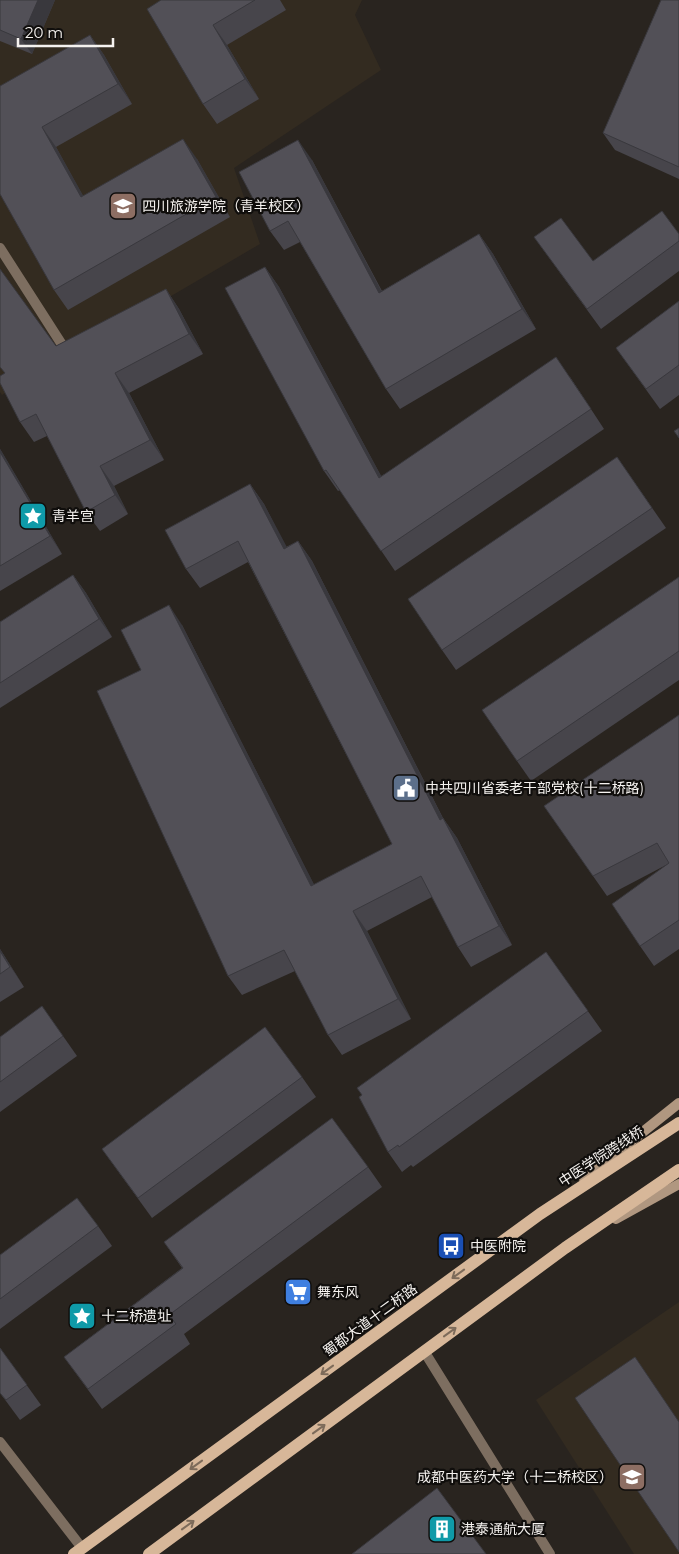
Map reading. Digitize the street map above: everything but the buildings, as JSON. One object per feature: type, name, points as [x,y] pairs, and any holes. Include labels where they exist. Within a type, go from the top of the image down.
[{"type":"main road","name":"蜀都大道十二桥路","points":[[78,1551],[540,1214],[679,1103]]},
{"type":"main road","name":"中医学院跨线桥","points":[[540,1214],[679,1123]]},
{"type":"main road","points":[[149,1554],[565,1248],[679,1170]]},
{"type":"main road","points":[[565,1248],[679,1184]]},
{"type":"street","points":[[0,248],[68,354]]},
{"type":"street","points":[[424,1351],[550,1554]]},
{"type":"street","points":[[0,1442],[78,1551]]},
{"type":"shaded area","name":"四川旅游学院（青羊校区）","points":[[0,0],[362,0],[355,15],[381,70],[234,168],[260,244],[2,395],[0,392]]},
{"type":"shaded area","name":"成都中医药大学（十二桥校区）","points":[[679,1302],[679,1554],[634,1554],[536,1400]]},
{"type":"place","name":"四川旅游学院（青羊校区）","points":[[123,206]]},
{"type":"place","name":"青羊宫","points":[[33,516]]},
{"type":"place","name":"中共四川省委老干部党校(十二桥路)","points":[[406,788]]},
{"type":"place","name":"中医附院","points":[[451,1246]]},
{"type":"place","name":"舞东风","points":[[298,1292]]},
{"type":"place","name":"十二桥遗址","points":[[82,1316]]},
{"type":"place","name":"成都中医药大学（十二桥校区）","points":[[632,1477]]},
{"type":"place","name":"港泰通航大厦","points":[[442,1529]]}]
